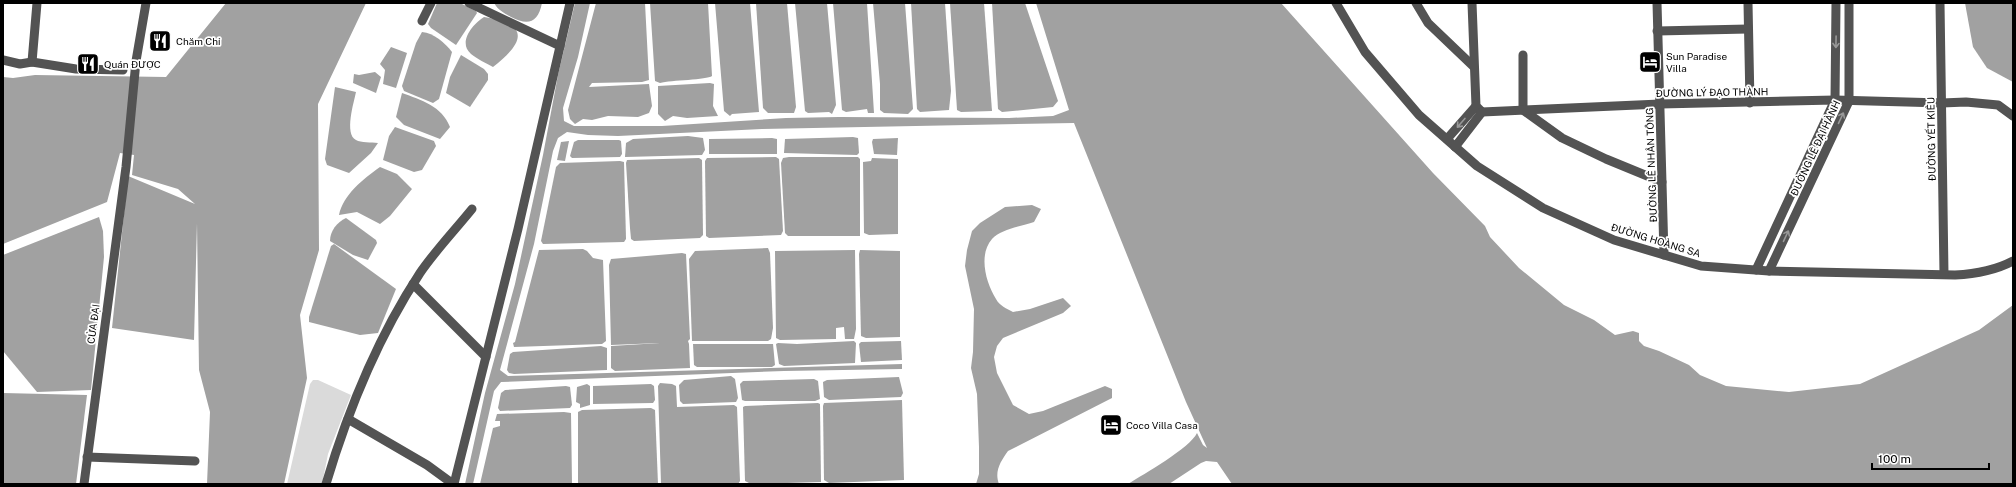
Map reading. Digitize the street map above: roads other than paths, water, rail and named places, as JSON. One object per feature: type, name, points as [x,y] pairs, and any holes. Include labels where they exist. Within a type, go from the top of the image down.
[{"type":"street","points":[[32,62],[37,3]]},
{"type":"street","name":"CỬA ĐẠI","points":[[84,484],[126,167],[136,64],[146,3]]},
{"type":"street","points":[[422,21],[431,3]]},
{"type":"street","points":[[469,3],[560,46]]},
{"type":"street","points":[[348,419],[427,465],[454,484],[486,357],[570,3]]},
{"type":"street","name":"ĐƯỜNG HOÀNG SA","points":[[1336,3],[1365,52],[1419,114],[1455,147],[1478,166],[1543,208],[1614,240],[1701,266],[1769,271],[1979,274],[2002,267],[2013,261]]},
{"type":"street","points":[[1416,3],[1428,23],[1473,66]]},
{"type":"street","points":[[1455,147],[1479,109],[1473,66],[1472,3]]},
{"type":"street","name":"ĐƯỜNG LÊ NHÂN TÔNG","points":[[1656,3],[1664,255]]},
{"type":"street","points":[[1748,3],[1750,103]]},
{"type":"street","name":"ĐƯỜNG LÊ ĐẠI HÀNH","points":[[1756,270],[1835,100],[1836,3]]},
{"type":"street","name":"ĐƯỜNG LÊ ĐẠI HÀNH","points":[[1769,271],[1849,100],[1849,3]]},
{"type":"street","name":"ĐƯỜNG YẾT KIÊU","points":[[1940,3],[1944,274]]},
{"type":"street","points":[[1657,31],[1748,29]]},
{"type":"street","points":[[1523,55],[1523,110],[1562,138],[1606,160],[1662,182]]},
{"type":"street","points":[[3,60],[20,64],[32,62],[76,69],[123,70]]},
{"type":"street","name":"ĐƯỜNG LÝ ĐẠO THÀNH","points":[[1479,109],[1523,110],[1660,104],[1835,100],[1942,103]]},
{"type":"street","points":[[1942,103],[1966,102],[1998,105],[2013,116]]},
{"type":"street","points":[[1447,140],[1479,109]]},
{"type":"street","points":[[326,484],[348,419],[380,343],[421,272],[472,209]]},
{"type":"street","points":[[413,284],[486,357]]},
{"type":"street","points":[[87,456],[195,461]]},
{"type":"place","name":"Chăm Chỉ","points":[[160,41]]},
{"type":"place","name":"Sun Paradise Villa","points":[[1650,62]]},
{"type":"place","name":"Quán ĐƯỢC","points":[[88,64]]},
{"type":"place","name":"Coco Villa Casa","points":[[1111,425]]}]
